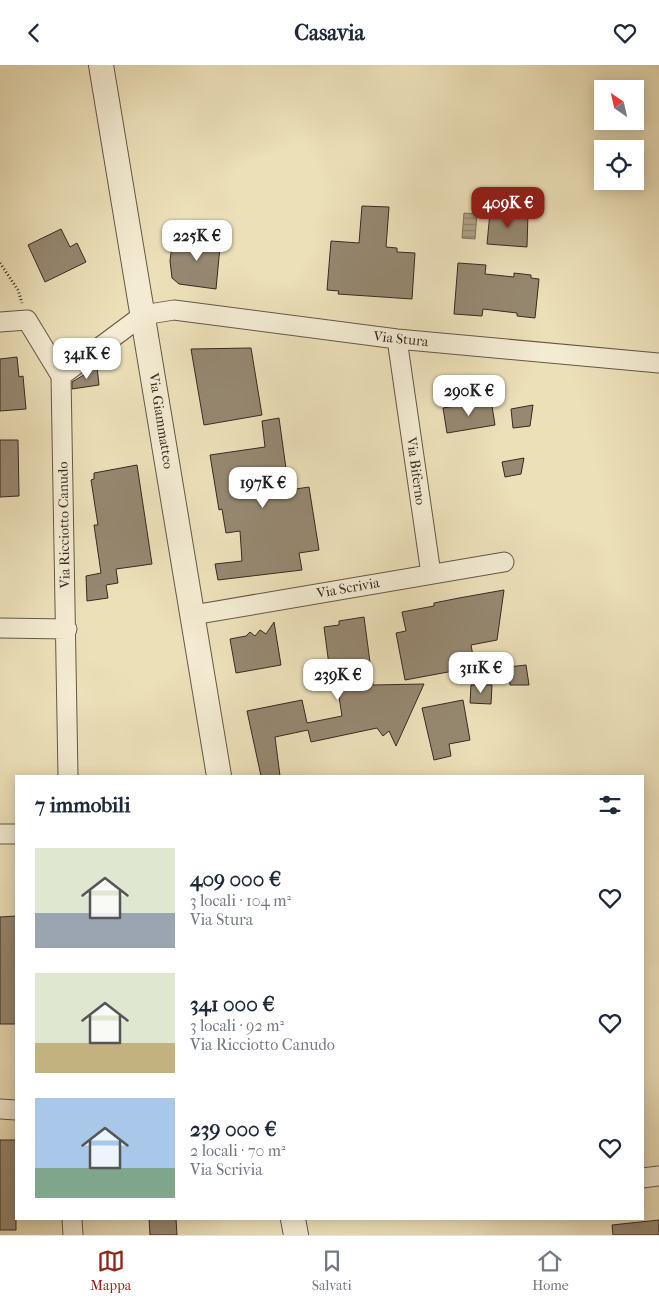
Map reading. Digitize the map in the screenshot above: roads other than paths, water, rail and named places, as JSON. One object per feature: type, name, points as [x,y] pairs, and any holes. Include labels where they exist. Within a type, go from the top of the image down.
[{"type":"street","name":"Via Giammatteo","points":[[101,65],[219,775]]},
{"type":"street","name":"Via Stura","points":[[143,315],[174,310],[397,339],[659,363]]},
{"type":"street","points":[[0,323],[27,320],[61,376],[143,315]]},
{"type":"street","name":"Via Biferno","points":[[397,339],[431,574]]},
{"type":"street","name":"Via Ricciotto Canudo","points":[[61,376],[68,775]]},
{"type":"street","name":"Via Scrivia","points":[[193,615],[504,562]]},
{"type":"street","points":[[0,628],[66,629]]},
{"type":"street","points":[[0,834],[15,835]]},
{"type":"street","points":[[0,1109],[15,1110]]},
{"type":"street","points":[[644,1178],[659,1176]]},
{"type":"street","points":[[72,1220],[72,1235]]},
{"type":"street","points":[[294,1220],[296,1235]]}]
